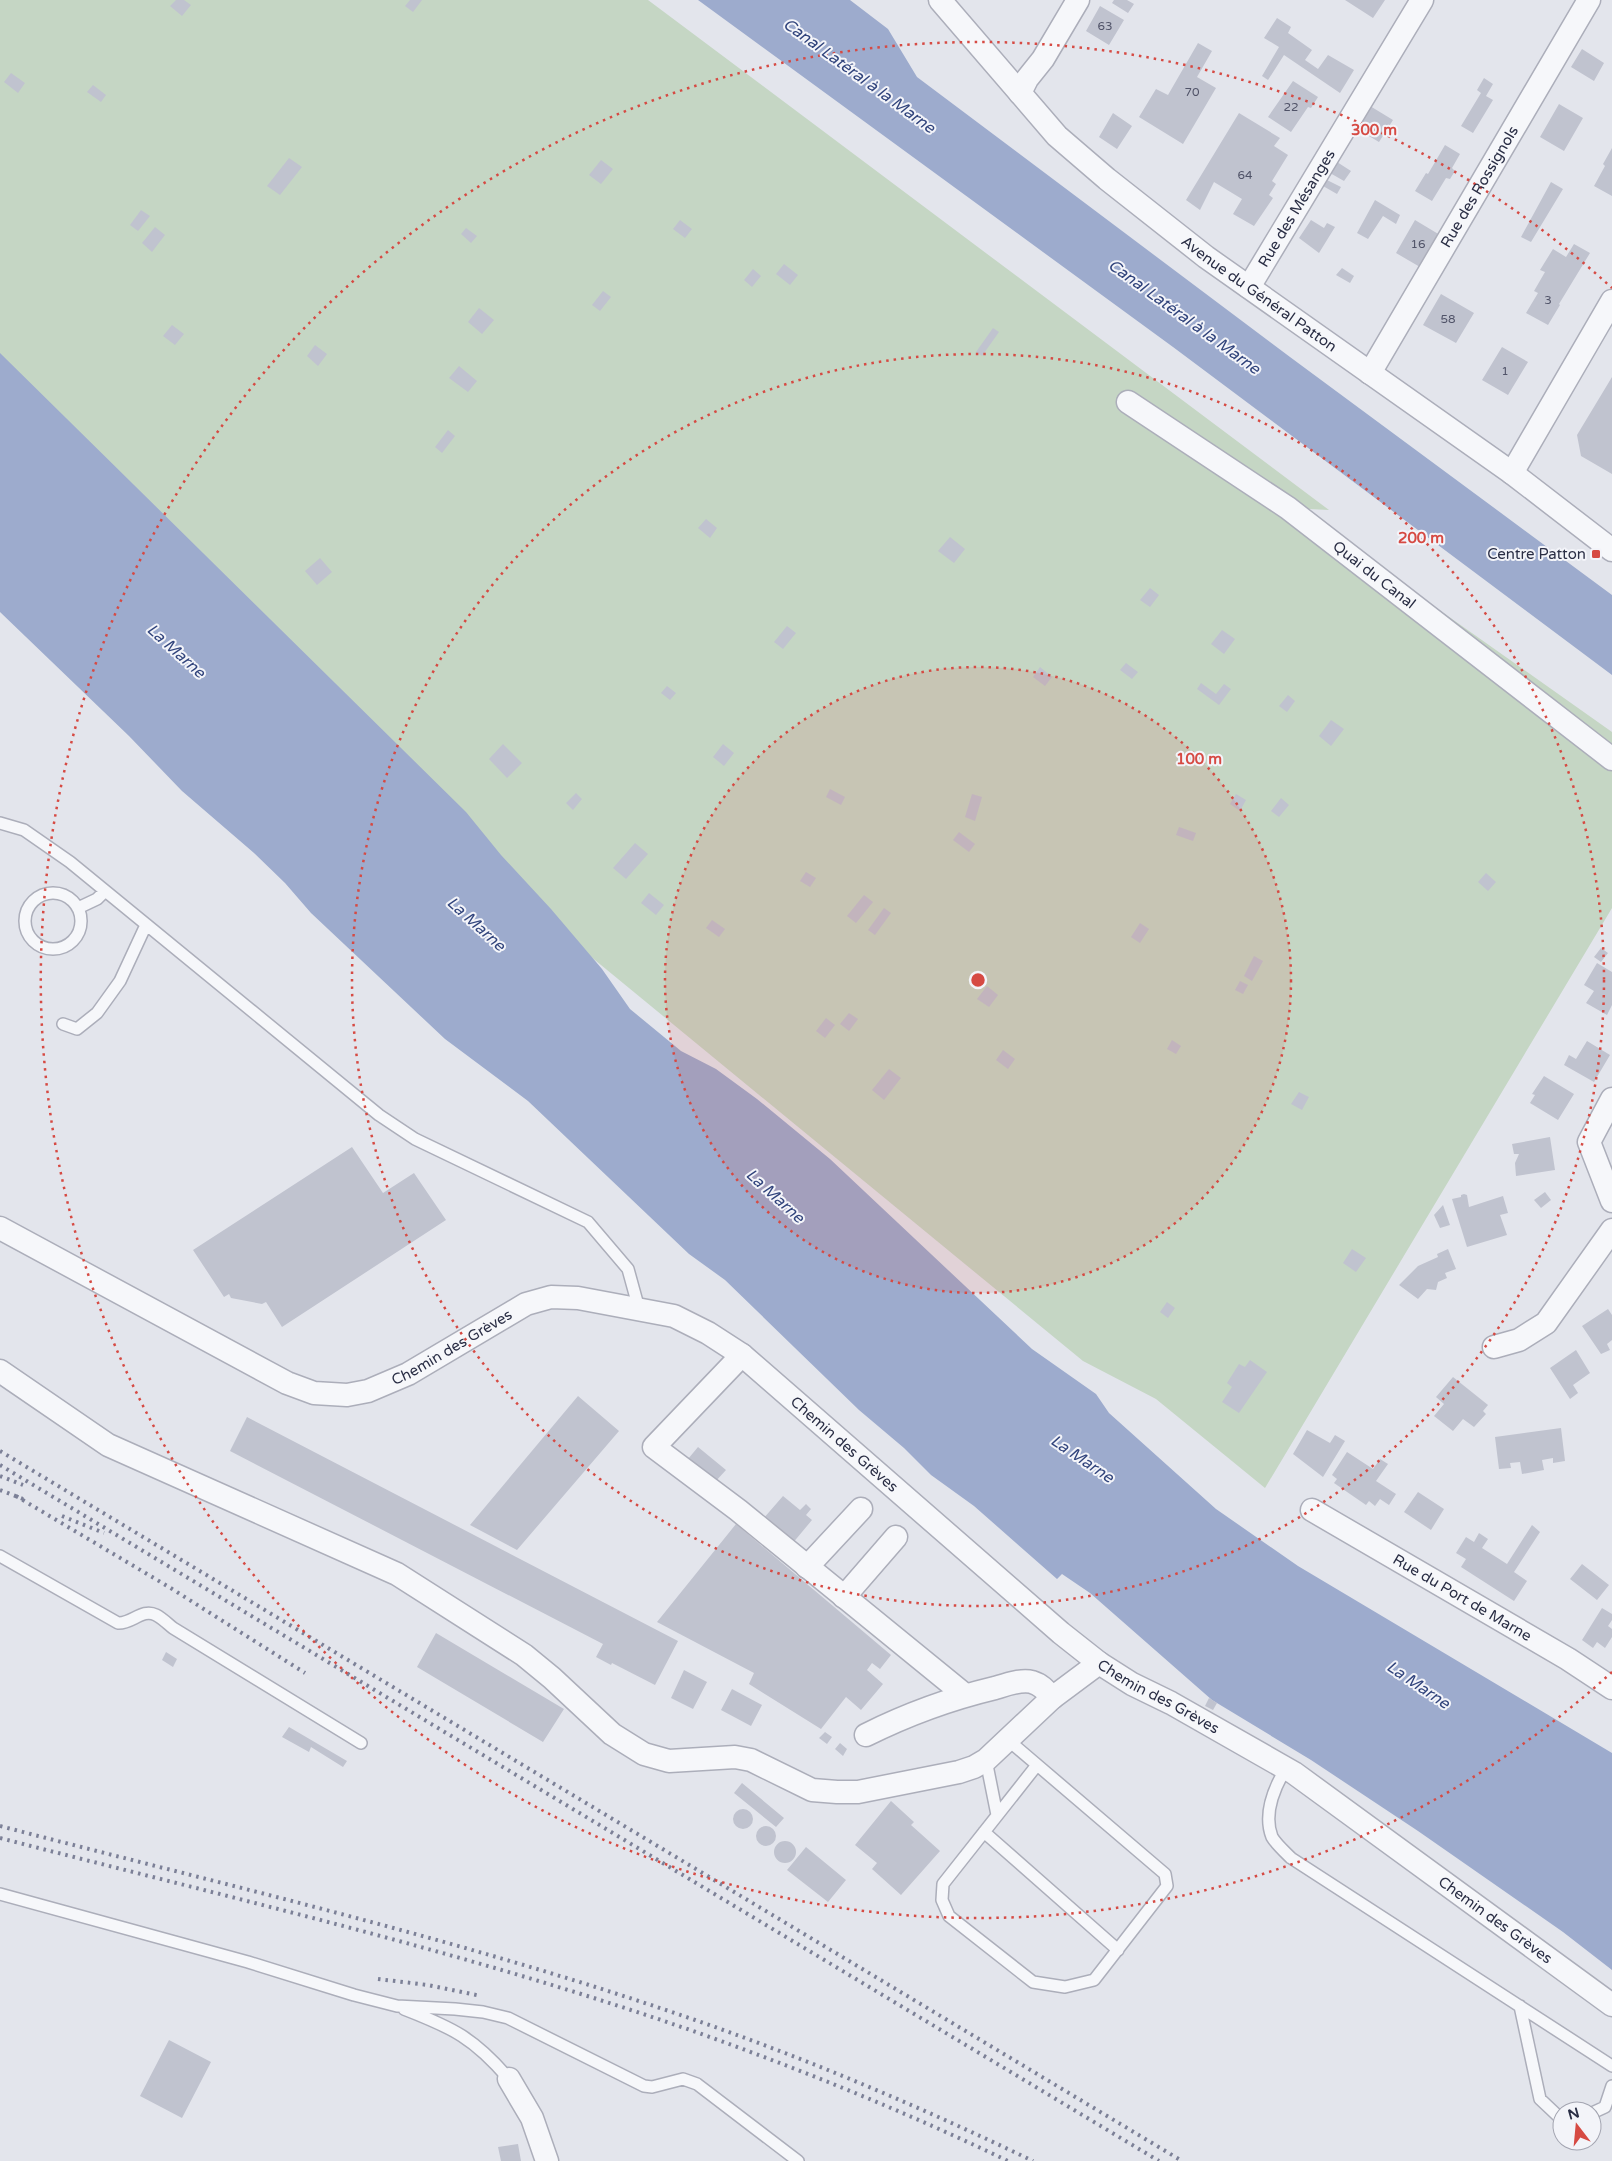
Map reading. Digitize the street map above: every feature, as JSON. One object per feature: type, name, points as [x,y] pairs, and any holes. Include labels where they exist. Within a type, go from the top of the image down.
[{"type":"street","name":"Avenue du Général Patton","points":[[940,0],[1057,136],[1093,166],[1206,257],[1512,472],[1612,550]]},
{"type":"street","points":[[1020,93],[1027,79],[1043,59],[1078,0]]},
{"type":"street","name":"Rue des Mésanges","points":[[1249,286],[1422,0]]},
{"type":"street","name":"Rue des Rossignols","points":[[1370,373],[1589,0]]},
{"type":"street","points":[[1512,472],[1612,301]]},
{"type":"street","name":"Quai du Canal","points":[[1128,402],[1288,508],[1612,759]]},
{"type":"street","points":[[1612,1100],[1589,1142],[1612,1201]]},
{"type":"street","name":"Chemin des Grèves","points":[[0,1228],[287,1383],[314,1393],[347,1395],[368,1391],[408,1374],[526,1304],[551,1297],[578,1298],[674,1316],[708,1332],[742,1355],[1061,1633],[1099,1663],[1132,1684],[1286,1768],[1612,2005]]},
{"type":"street","points":[[1494,1347],[1518,1340],[1546,1323],[1612,1230]]},
{"type":"street","points":[[742,1355],[654,1447],[738,1510],[965,1695]]},
{"type":"street","points":[[0,1371],[108,1445],[397,1574],[524,1655],[552,1678],[612,1734],[644,1754],[669,1761],[736,1757],[751,1760],[812,1790],[837,1792],[858,1792],[938,1777],[974,1767],[986,1760],[1052,1698],[1099,1663]]},
{"type":"street","points":[[807,1566],[861,1509]]},
{"type":"street","name":"Rue du Port de Marne","points":[[1312,1510],[1568,1659],[1612,1688]]},
{"type":"street","points":[[844,1597],[896,1537]]},
{"type":"street","points":[[866,1735],[903,1717],[965,1695],[1011,1684],[1030,1681],[1043,1687],[1052,1698]]},
{"type":"street","points":[[508,2080],[532,2118],[547,2161]]},
{"type":"lane","points":[[0,823],[24,830],[70,862],[393,1125],[415,1139],[588,1222],[628,1269],[639,1309]]},
{"type":"lane","points":[[78,908],[97,899],[105,891]]},
{"type":"lane","points":[[55,892],[69,896],[78,908],[82,916],[79,933],[73,941],[63,948],[44,948],[29,936],[25,927],[25,917],[30,904],[37,897],[45,893],[55,892]]},
{"type":"lane","points":[[63,1024],[77,1029],[97,1014],[120,982],[146,925]]},
{"type":"lane","points":[[0,1556],[118,1623],[127,1623],[143,1614],[156,1615],[173,1628],[361,1744]]},
{"type":"lane","points":[[1008,1740],[1165,1874],[1167,1886],[1094,1980],[1064,1987],[1033,1982],[948,1916],[942,1900],[943,1884],[1037,1765]]},
{"type":"lane","points":[[986,1760],[997,1815]]},
{"type":"lane","points":[[1286,1768],[1277,1782],[1270,1804],[1270,1822],[1273,1838],[1291,1858],[1612,2066]]},
{"type":"lane","points":[[984,1832],[1118,1950]]},
{"type":"lane","points":[[0,1894],[248,1962],[354,1995],[398,2006],[453,2029],[490,2057],[508,2080]]},
{"type":"lane","points":[[398,2006],[455,2009],[500,2016],[530,2028],[644,2086],[652,2087],[683,2079],[697,2084],[798,2161]]},
{"type":"lane","points":[[1520,2006],[1540,2099],[1552,2110]]},
{"type":"lane","points":[[1602,2108],[1612,2086]]},
{"type":"green space","points":[[0,0],[648,0],[1329,510],[1289,508],[1411,590],[1612,732],[1612,908],[1265,1488],[1156,1399],[1083,1361],[545,919],[0,369]]},
{"type":"water","name":"Canal Latéral à la Marne","points":[[698,0],[850,0],[888,29],[917,77],[1290,357],[1612,595],[1612,675],[1173,347]]},
{"type":"water","name":"La Marne","points":[[0,353],[466,812],[501,855],[551,909],[602,969],[630,1009],[681,1051],[716,1069],[757,1099],[830,1159],[1032,1349],[1096,1394],[1109,1413],[1216,1509],[1298,1566],[1612,1753],[1612,1970],[1563,1932],[1418,1831],[1311,1760],[1212,1700],[1090,1593],[1062,1574],[1057,1579],[974,1506],[931,1475],[904,1448],[859,1410],[725,1280],[689,1254],[528,1101],[445,1039],[311,913],[285,883],[254,853],[182,791],[129,736],[0,612]]},
{"type":"building","points":[[176,0],[184,0],[191,5],[182,16],[170,6]]},
{"type":"building","points":[[410,0],[422,0],[413,12],[405,6]]},
{"type":"building","points":[[1114,0],[1127,0],[1134,4],[1128,13],[1112,3]]},
{"type":"building","points":[[1345,0],[1385,0],[1373,18]]},
{"type":"building","points":[[1100,6],[1124,20],[1109,45],[1086,31]]},
{"type":"building","points":[[1277,18],[1291,27],[1288,33],[1312,50],[1305,60],[1318,69],[1328,55],[1354,70],[1340,93],[1284,55],[1268,80],[1262,76],[1279,47],[1264,38]]},
{"type":"building","points":[[1198,43],[1212,51],[1197,77],[1216,88],[1183,144],[1139,117],[1156,89],[1168,95]]},
{"type":"building","points":[[1582,49],[1604,63],[1594,81],[1571,67]]},
{"type":"building","points":[[11,73],[25,83],[18,93],[4,82]]},
{"type":"building","points":[[1484,78],[1493,84],[1486,96],[1493,100],[1473,133],[1461,126],[1481,93],[1477,90]]},
{"type":"building","points":[[1293,81],[1318,97],[1311,108],[1308,107],[1291,132],[1268,117]]},
{"type":"building","points":[[93,85],[106,95],[101,102],[87,92]]},
{"type":"building","points":[[1559,104],[1583,118],[1564,151],[1540,137]]},
{"type":"building","points":[[1370,106],[1393,120],[1379,142],[1357,129]]},
{"type":"building","points":[[1113,113],[1132,126],[1117,149],[1099,137]]},
{"type":"building","points":[[1239,113],[1280,138],[1274,146],[1288,155],[1272,181],[1276,184],[1269,195],[1273,198],[1254,226],[1233,214],[1242,199],[1214,182],[1200,210],[1186,200]]},
{"type":"building","points":[[1445,145],[1460,154],[1452,168],[1455,171],[1450,179],[1446,178],[1432,201],[1415,191],[1426,173],[1428,174]]},
{"type":"building","points":[[1612,148],[1612,196],[1594,186]]},
{"type":"building","points":[[289,158],[302,167],[280,195],[267,186]]},
{"type":"building","points":[[601,160],[613,169],[601,184],[589,175]]},
{"type":"building","points":[[1337,162],[1351,171],[1344,181],[1330,173]]},
{"type":"building","points":[[1327,180],[1341,187],[1337,194],[1323,186]]},
{"type":"building","points":[[1551,182],[1563,189],[1531,242],[1521,237]]},
{"type":"building","points":[[1375,200],[1400,215],[1396,224],[1383,216],[1368,239],[1357,233]]},
{"type":"building","points":[[141,210],[150,216],[138,231],[130,225]]},
{"type":"building","points":[[680,220],[692,229],[685,238],[673,229]]},
{"type":"building","points":[[1311,220],[1324,228],[1327,223],[1335,227],[1319,253],[1299,238]]},
{"type":"building","points":[[1415,220],[1440,235],[1420,267],[1396,253]]},
{"type":"building","points":[[155,227],[165,235],[152,252],[142,243]]},
{"type":"building","points":[[466,228],[477,236],[471,243],[461,234]]},
{"type":"building","points":[[1574,244],[1590,253],[1548,325],[1526,313],[1538,293],[1534,291],[1545,272],[1540,270],[1553,249],[1566,257]]},
{"type":"building","points":[[784,264],[798,275],[790,285],[776,274]]},
{"type":"building","points":[[1342,268],[1354,276],[1350,283],[1336,275]]},
{"type":"building","points":[[753,269],[761,276],[752,287],[744,280]]},
{"type":"building","points":[[603,291],[611,297],[600,311],[592,305]]},
{"type":"building","points":[[1441,294],[1474,313],[1456,343],[1423,325]]},
{"type":"building","points":[[479,308],[494,320],[482,334],[468,322]]},
{"type":"building","points":[[172,325],[184,334],[175,345],[163,336]]},
{"type":"building","points":[[993,328],[999,332],[982,356],[976,352]]},
{"type":"building","points":[[315,345],[327,354],[318,366],[307,356]]},
{"type":"building","points":[[1502,347],[1528,362],[1508,395],[1482,380]]},
{"type":"building","points":[[459,366],[477,381],[468,392],[449,378]]},
{"type":"building","points":[[1612,377],[1612,474],[1581,456],[1577,435]]},
{"type":"building","points":[[448,430],[455,436],[442,453],[435,447]]},
{"type":"building","points":[[706,519],[717,528],[710,538],[698,528]]},
{"type":"building","points":[[950,537],[965,549],[954,563],[938,551]]},
{"type":"building","points":[[320,558],[332,572],[317,585],[305,571]]},
{"type":"building","points":[[1150,588],[1159,595],[1150,607],[1140,600]]},
{"type":"building","points":[[787,626],[796,633],[783,649],[774,642]]},
{"type":"building","points":[[1222,630],[1235,639],[1224,654],[1211,644]]},
{"type":"building","points":[[1126,663],[1138,672],[1132,679],[1120,670]]},
{"type":"building","points":[[1040,667],[1052,677],[1045,686],[1033,677]]},
{"type":"building","points":[[1201,683],[1216,694],[1224,684],[1231,689],[1219,705],[1197,689]]},
{"type":"building","points":[[667,686],[676,693],[670,700],[661,693]]},
{"type":"building","points":[[1288,695],[1295,701],[1287,712],[1279,706]]},
{"type":"building","points":[[1331,720],[1344,729],[1331,746],[1319,736]]},
{"type":"building","points":[[503,744],[522,763],[507,778],[489,759]]},
{"type":"building","points":[[723,744],[734,753],[724,766],[713,757]]},
{"type":"building","points":[[830,789],[845,797],[841,805],[826,797]]},
{"type":"building","points":[[576,793],[582,799],[573,810],[566,803]]},
{"type":"building","points":[[972,794],[982,797],[975,821],[965,817]]},
{"type":"building","points":[[1236,794],[1246,800],[1240,811],[1230,804]]},
{"type":"building","points":[[1281,798],[1289,805],[1279,817],[1271,811]]},
{"type":"building","points":[[1179,827],[1196,833],[1193,841],[1176,835]]},
{"type":"building","points":[[959,832],[975,844],[969,852],[953,840]]},
{"type":"building","points":[[635,843],[648,854],[626,879],[613,868]]},
{"type":"building","points":[[806,872],[816,878],[810,887],[800,881]]},
{"type":"building","points":[[1486,873],[1496,882],[1488,891],[1478,882]]},
{"type":"building","points":[[649,893],[664,905],[656,915],[641,903]]},
{"type":"building","points":[[864,895],[873,902],[856,923],[847,916]]},
{"type":"building","points":[[884,908],[891,913],[875,935],[868,930]]},
{"type":"building","points":[[712,920],[725,929],[719,937],[706,928]]},
{"type":"building","points":[[1140,923],[1149,929],[1140,943],[1131,937]]},
{"type":"building","points":[[1601,948],[1608,953],[1601,962],[1594,957]]},
{"type":"building","points":[[1254,956],[1263,961],[1252,981],[1244,976]]},
{"type":"building","points":[[1597,963],[1612,972],[1612,1005],[1607,1015],[1586,1003],[1594,991],[1584,985]]},
{"type":"building","points":[[1240,981],[1248,985],[1243,994],[1235,990]]},
{"type":"building","points":[[987,986],[998,995],[989,1007],[977,999]]},
{"type":"building","points":[[849,1013],[858,1019],[849,1031],[840,1024]]},
{"type":"building","points":[[826,1018],[835,1025],[825,1038],[816,1031]]},
{"type":"building","points":[[1172,1040],[1181,1046],[1176,1054],[1167,1049]]},
{"type":"building","points":[[1587,1041],[1610,1055],[1594,1082],[1564,1065],[1569,1055],[1576,1059]]},
{"type":"building","points":[[1003,1050],[1015,1059],[1008,1069],[996,1060]]},
{"type":"building","points":[[889,1069],[901,1078],[884,1100],[872,1090]]},
{"type":"building","points":[[1544,1076],[1574,1094],[1558,1120],[1530,1103],[1535,1095],[1532,1094]]},
{"type":"building","points":[[1299,1092],[1309,1097],[1302,1110],[1291,1104]]},
{"type":"building","points":[[1550,1137],[1555,1170],[1516,1176],[1515,1163],[1519,1154],[1514,1154],[1512,1144]]},
{"type":"building","points":[[352,1147],[383,1193],[414,1173],[446,1220],[282,1327],[266,1302],[262,1304],[231,1298],[229,1294],[224,1297],[193,1250]]},
{"type":"building","points":[[1545,1192],[1551,1200],[1541,1208],[1534,1200]]},
{"type":"building","points":[[1464,1194],[1467,1195],[1469,1207],[1503,1196],[1508,1213],[1500,1215],[1507,1235],[1467,1247],[1452,1199],[1461,1197]]},
{"type":"building","points":[[1443,1205],[1450,1225],[1440,1228],[1434,1215]]},
{"type":"building","points":[[1352,1249],[1366,1258],[1356,1272],[1343,1263]]},
{"type":"building","points":[[1448,1249],[1456,1269],[1445,1273],[1447,1278],[1438,1282],[1436,1290],[1427,1289],[1418,1299],[1399,1285],[1418,1266],[1438,1257],[1437,1254]]},
{"type":"building","points":[[1167,1302],[1175,1308],[1168,1318],[1160,1312]]},
{"type":"building","points":[[1608,1309],[1612,1315],[1612,1340],[1607,1344],[1610,1350],[1601,1354],[1582,1326]]},
{"type":"building","points":[[1576,1350],[1590,1373],[1573,1385],[1578,1393],[1570,1399],[1550,1368]]},
{"type":"building","points":[[1250,1360],[1267,1372],[1239,1413],[1222,1402],[1232,1387],[1227,1383],[1239,1364],[1245,1367]]},
{"type":"building","points":[[1453,1377],[1488,1405],[1483,1411],[1486,1414],[1474,1427],[1463,1419],[1453,1431],[1434,1416],[1444,1404],[1436,1397]]},
{"type":"building","points":[[578,1396],[619,1431],[517,1550],[470,1525]]},
{"type":"building","points":[[247,1417],[678,1641],[655,1685],[596,1657],[603,1644],[230,1451]]},
{"type":"building","points":[[1561,1428],[1565,1461],[1553,1463],[1553,1458],[1542,1460],[1544,1470],[1522,1474],[1520,1462],[1510,1463],[1511,1468],[1499,1469],[1495,1437]]},
{"type":"building","points":[[1307,1430],[1330,1443],[1335,1435],[1345,1441],[1323,1477],[1293,1454]]},
{"type":"building","points":[[698,1447],[726,1470],[715,1482],[688,1459]]},
{"type":"building","points":[[1347,1452],[1373,1469],[1380,1459],[1388,1464],[1376,1481],[1396,1494],[1389,1505],[1380,1499],[1375,1506],[1369,1501],[1366,1505],[1334,1483],[1337,1479],[1332,1475]]},
{"type":"building","points":[[1418,1492],[1444,1509],[1431,1530],[1404,1512]]},
{"type":"building","points":[[783,1496],[800,1510],[806,1504],[811,1509],[806,1515],[812,1520],[792,1544],[763,1519]]},
{"type":"building","points":[[736,1524],[891,1655],[880,1669],[872,1663],[867,1670],[883,1684],[861,1710],[846,1697],[821,1729],[749,1684],[754,1673],[657,1622]]},
{"type":"building","points":[[1532,1525],[1540,1532],[1514,1572],[1527,1581],[1514,1601],[1461,1567],[1466,1559],[1456,1553],[1466,1537],[1474,1542],[1479,1533],[1488,1539],[1482,1548],[1507,1564]]},
{"type":"building","points":[[1582,1564],[1609,1585],[1597,1600],[1570,1579]]},
{"type":"building","points":[[1602,1608],[1612,1614],[1612,1620],[1608,1626],[1612,1629],[1612,1637],[1605,1648],[1597,1642],[1593,1648],[1582,1640]]},
{"type":"building","points":[[436,1633],[564,1709],[543,1742],[417,1667]]},
{"type":"building","points":[[166,1652],[177,1659],[173,1667],[162,1660]]},
{"type":"building","points":[[684,1670],[707,1682],[693,1709],[671,1698]]},
{"type":"building","points":[[732,1689],[762,1705],[751,1726],[721,1710]]},
{"type":"building","points":[[1209,1698],[1217,1703],[1213,1710],[1205,1706]]},
{"type":"building","points":[[289,1727],[347,1761],[343,1767],[311,1747],[309,1752],[282,1737]]},
{"type":"building","points":[[825,1732],[832,1737],[827,1744],[819,1738]]},
{"type":"building","points":[[840,1743],[847,1749],[843,1756],[835,1749]]},
{"type":"building","points":[[742,1783],[784,1818],[776,1827],[734,1793]]},
{"type":"building","points":[[891,1801],[914,1822],[911,1825],[940,1851],[901,1895],[872,1869],[877,1863],[855,1845]]},
{"type":"building","points":[[739,1809],[747,1809],[753,1815],[753,1823],[747,1829],[739,1829],[733,1823],[733,1815]]},
{"type":"building","points":[[762,1826],[770,1826],[776,1832],[776,1840],[770,1846],[762,1846],[756,1840],[756,1832]]},
{"type":"building","points":[[785,1841],[795,1848],[796,1852],[789,1862],[785,1863],[775,1856],[774,1852],[781,1842]]},
{"type":"building","points":[[806,1847],[846,1880],[828,1902],[787,1870]]},
{"type":"building","points":[[169,2040],[211,2062],[182,2118],[140,2096]]},
{"type":"building","points":[[518,2144],[521,2161],[501,2161],[498,2147]]},
{"type":"railway","points":[[0,1451],[1182,2161]]},
{"type":"railway","points":[[0,1465],[1159,2161]]},
{"type":"railway","points":[[0,1476],[23,1485]]},
{"type":"railway","points":[[0,1490],[23,1499]]},
{"type":"railway","points":[[16,1496],[169,1587],[305,1673]]},
{"type":"railway","points":[[62,1516],[104,1533]]},
{"type":"railway","points":[[0,1826],[350,1916],[610,1991],[738,2035],[823,2068],[950,2122],[1033,2161]]},
{"type":"railway","points":[[0,1838],[348,1927],[608,2002],[773,2060],[892,2108],[1008,2161]]},
{"type":"railway","points":[[378,1979],[428,1985],[481,1996]]},
{"type":"place","name":"Centre Patton","points":[[1596,554]]}]
